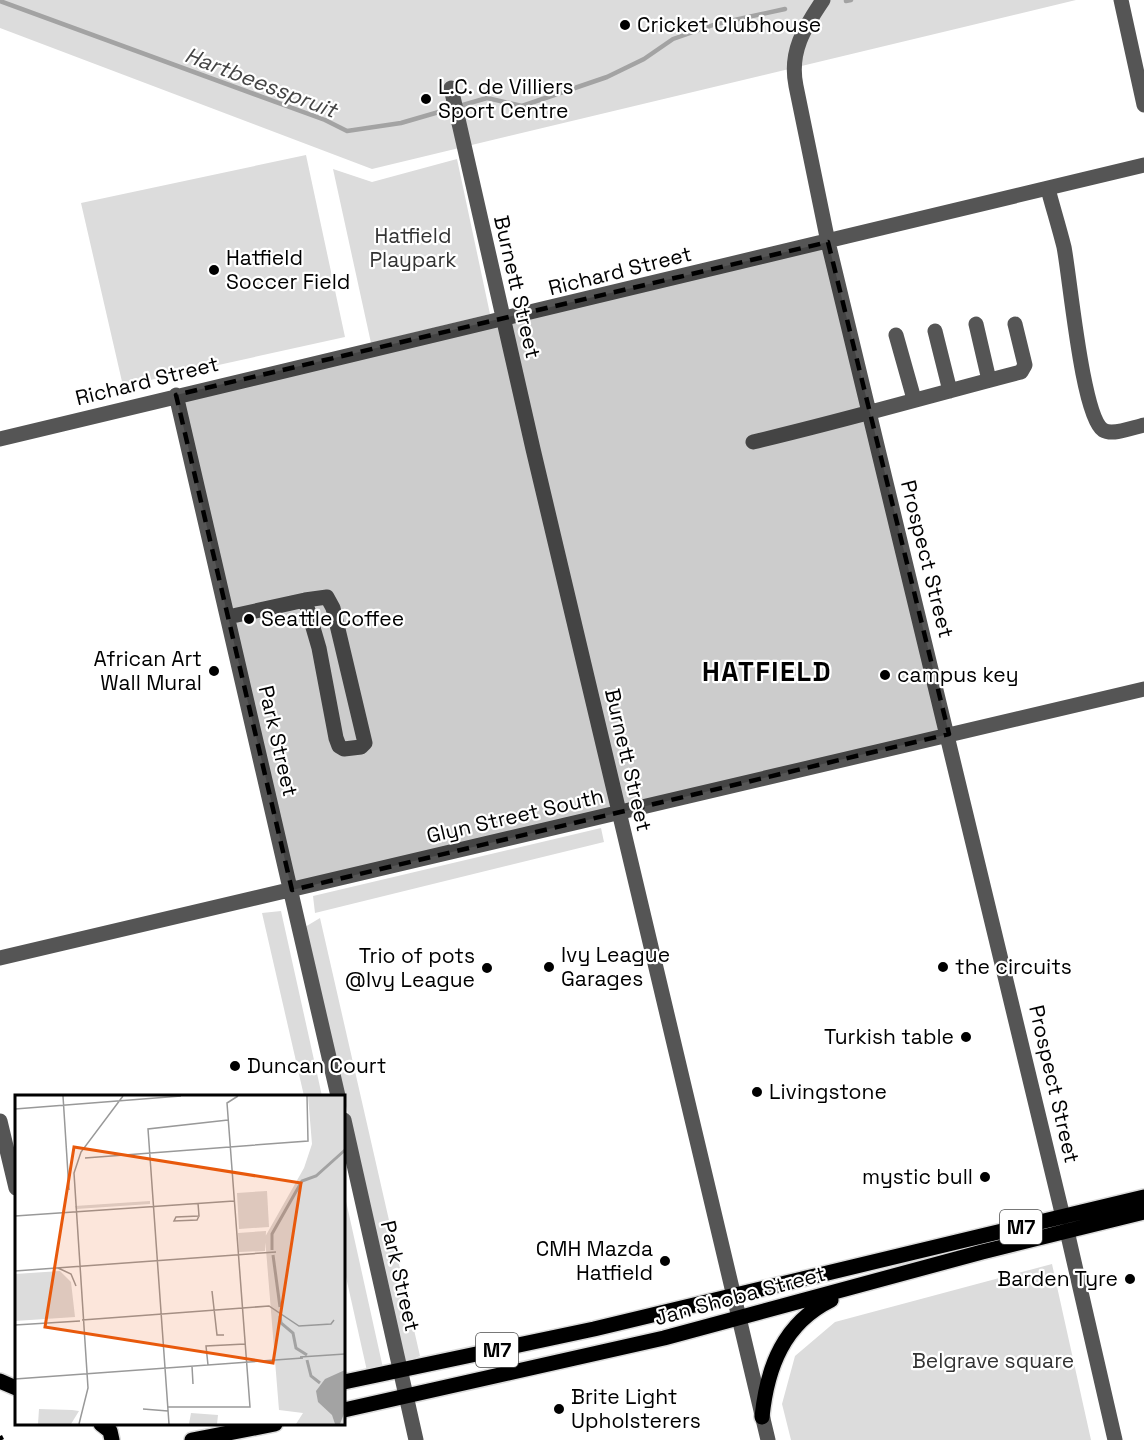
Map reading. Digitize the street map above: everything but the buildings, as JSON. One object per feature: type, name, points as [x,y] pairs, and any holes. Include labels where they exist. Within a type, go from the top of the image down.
[{"type":"main road","name":"Jan Shoba Street","points":[[345,1410],[581,1358],[858,1287],[1065,1224],[1144,1197]]},
{"type":"main road","name":"Jan Shoba Street","points":[[400,1371],[1065,1224],[1144,1212]]},
{"type":"main road","points":[[762,1418],[770,1372],[789,1332],[810,1311],[858,1287]]},
{"type":"main road","name":"M7","points":[[345,1382],[400,1371]]},
{"type":"main road","points":[[0,1381],[15,1388]]},
{"type":"main road","points":[[103,1425],[110,1431],[112,1440]]},
{"type":"main road","points":[[192,1440],[270,1425]]},
{"type":"street","name":"Prospect Street","points":[[823,0],[796,46],[793,64],[796,86],[828,242],[949,734],[1115,1440]]},
{"type":"street","points":[[1121,0],[1144,105]]},
{"type":"street","name":"Burnett Street","points":[[451,88],[503,320],[768,1440]]},
{"type":"street","name":"Richard Street","points":[[0,439],[1144,165]]},
{"type":"street","points":[[1048,189],[1063,245],[1078,343],[1093,417],[1103,429],[1110,432],[1144,426]]},
{"type":"street","points":[[976,324],[989,380]]},
{"type":"street","points":[[753,442],[869,414],[914,399],[1021,372],[1024,369],[1015,324]]},
{"type":"street","points":[[935,331],[950,391]]},
{"type":"street","points":[[896,335],[914,399]]},
{"type":"street","name":"Park Street","points":[[176,395],[338,1095]]},
{"type":"street","points":[[228,617],[305,600],[327,597],[333,608],[365,743],[361,747],[344,749],[339,746],[319,648],[305,600]]},
{"type":"street","name":"Glyn Street South","points":[[0,958],[1144,689]]},
{"type":"street","points":[[0,1121],[15,1184]]},
{"type":"street","name":"Park Street","points":[[345,1124],[416,1440]]},
{"type":"highlighted area","points":[[828,242],[949,734],[292,890],[176,395]]},
{"type":"green space","name":"L.C. de Villiers Sport Centre","points":[[0,0],[1076,0],[372,169],[0,28]]},
{"type":"green space","name":"Hatfield Soccer Field","points":[[306,155],[345,337],[123,386],[81,203]]},
{"type":"green space","name":"Hatfield Playpark","points":[[457,159],[490,314],[371,343],[333,169],[372,182]]},
{"type":"green space","points":[[601,828],[604,842],[315,913],[313,896]]},
{"type":"green space","points":[[281,911],[322,1095],[304,1095],[262,913]]},
{"type":"green space","points":[[320,918],[420,1356],[405,1363],[345,1095],[305,927]]},
{"type":"green space","points":[[345,1197],[383,1368],[367,1371],[345,1272]]},
{"type":"green space","name":"Belgrave square","points":[[1052,1264],[1091,1440],[791,1440],[782,1404],[795,1356],[835,1322]]},
{"type":"waterway","points":[[846,1],[851,0]]},
{"type":"waterway","name":"Hartbeesspruit","points":[[0,1],[325,120],[347,131],[401,123],[487,98],[522,106],[607,77],[644,59],[673,39],[716,24],[785,9]]},
{"type":"railway","points":[[0,1436],[2,1440]]},
{"type":"place","name":"Cricket Clubhouse","points":[[625,25]]},
{"type":"place","name":"L.C. de Villiers Sport Centre","points":[[426,99]]},
{"type":"place","name":"Hatfield Soccer Field","points":[[214,270]]},
{"type":"place","name":"Seattle Coffee","points":[[249,619]]},
{"type":"place","name":"African Art Wall Mural","points":[[214,671]]},
{"type":"place","name":"campus key","points":[[885,675]]},
{"type":"place","name":"Ivy League Garages","points":[[549,967]]},
{"type":"place","name":"the circuits","points":[[943,967]]},
{"type":"place","name":"Trio of pots @Ivy League","points":[[487,968]]},
{"type":"place","name":"Turkish table","points":[[966,1037]]},
{"type":"place","name":"Duncan Court","points":[[235,1066]]},
{"type":"place","name":"Livingstone","points":[[757,1092]]},
{"type":"place","name":"mystic bull","points":[[985,1177]]},
{"type":"place","name":"CMH Mazda Hatfield","points":[[665,1261]]},
{"type":"place","name":"Barden Tyre","points":[[1130,1279]]},
{"type":"place","name":"Brite Light Upholsterers","points":[[559,1409]]},
{"type":"district","name":"HATFIELD","points":[[767,672]]}]
